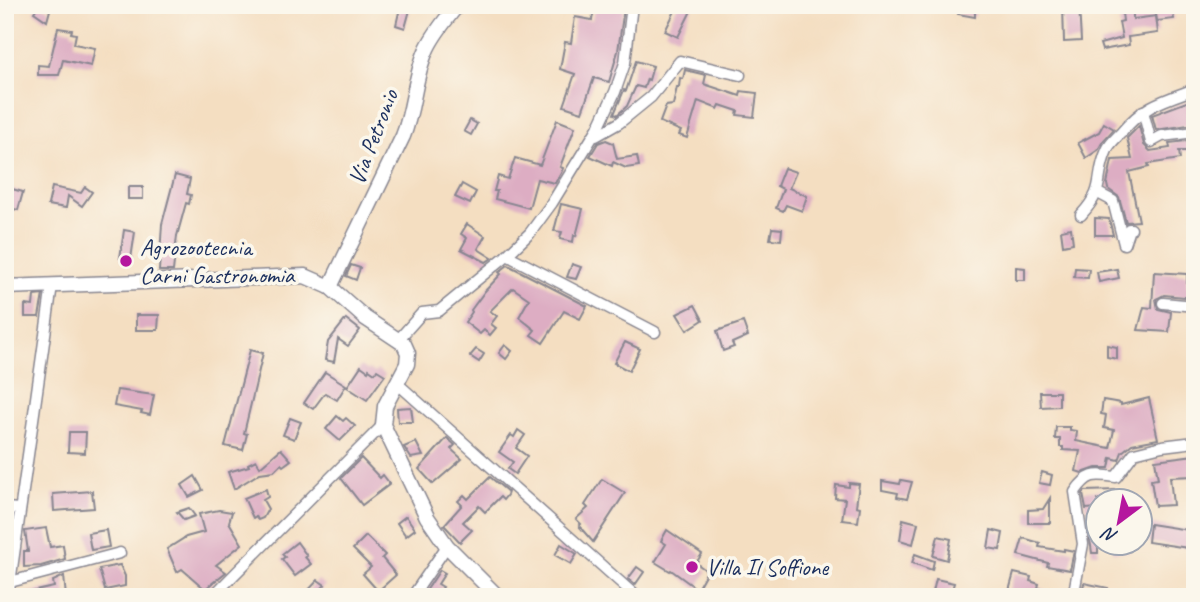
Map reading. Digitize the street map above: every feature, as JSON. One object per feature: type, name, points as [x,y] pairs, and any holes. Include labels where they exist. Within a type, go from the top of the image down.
[{"type":"street","name":"Via Petronio","points":[[330,287],[403,136],[424,54],[431,39],[457,5]]},
{"type":"street","points":[[398,340],[422,313],[439,311],[507,255],[538,223],[592,140],[615,92],[625,63],[632,5]]},
{"type":"street","points":[[592,140],[619,123],[651,97],[680,61],[740,75]]},
{"type":"street","points":[[1081,215],[1098,193],[1107,149],[1131,119],[1160,102],[1195,89]]},
{"type":"street","points":[[1143,111],[1151,142],[1162,136],[1195,132]]},
{"type":"street","points":[[1098,193],[1113,201],[1124,244],[1129,229],[1132,229]]},
{"type":"street","points":[[507,255],[654,332]]},
{"type":"street","points":[[5,287],[305,276],[319,280],[365,318],[404,344],[408,354],[407,364],[384,406],[383,425],[427,517],[447,546],[498,597]]},
{"type":"street","points":[[8,597],[52,285]]},
{"type":"street","points":[[1163,303],[1195,306]]},
{"type":"street","points":[[398,384],[637,597]]},
{"type":"street","points":[[212,597],[383,425]]},
{"type":"street","points":[[1073,597],[1083,544],[1074,492],[1087,477],[1116,477],[1133,453],[1195,442]]},
{"type":"street","points":[[5,508],[20,509]]},
{"type":"street","points":[[412,597],[447,546]]},
{"type":"street","points":[[10,582],[120,553]]},
{"type":"building","points":[[39,5],[50,10],[47,21],[34,12]]},
{"type":"building","points":[[595,5],[624,8],[618,51],[609,82],[594,78],[582,112],[564,106],[575,74],[560,69],[565,42],[571,43],[575,17],[592,20]]},
{"type":"building","points":[[678,5],[694,5],[678,37],[665,31]]},
{"type":"building","points":[[959,5],[975,5],[975,17],[958,14]]},
{"type":"building","points":[[1063,5],[1079,5],[1081,41],[1064,42]]},
{"type":"building","points":[[1155,5],[1172,5],[1174,19],[1157,21]]},
{"type":"building","points":[[400,8],[410,10],[405,28],[396,25]]},
{"type":"building","points":[[1133,12],[1133,19],[1156,16],[1158,33],[1128,37],[1129,45],[1102,50],[1100,44],[1122,38],[1119,22],[1123,21],[1122,13]]},
{"type":"building","points":[[58,28],[72,30],[71,33],[76,34],[74,44],[95,48],[91,66],[63,60],[59,75],[38,75],[38,65],[49,66]]},
{"type":"building","points":[[636,61],[653,66],[649,80],[647,79],[644,88],[636,86],[627,106],[617,115],[614,114],[624,90],[626,91]]},
{"type":"building","points":[[685,70],[706,75],[704,84],[740,96],[741,91],[757,93],[754,117],[737,115],[738,111],[720,105],[718,109],[698,101],[687,138],[679,135],[681,131],[660,122],[666,106],[673,105],[680,78],[683,79]]},
{"type":"building","points":[[1192,100],[1195,124],[1156,130],[1152,115]]},
{"type":"building","points":[[470,120],[477,124],[471,135],[464,131]]},
{"type":"building","points":[[557,120],[575,127],[560,167],[563,168],[555,183],[537,179],[529,208],[495,199],[498,176],[508,179],[515,158],[540,165]]},
{"type":"building","points":[[1104,123],[1114,129],[1098,150],[1086,158],[1078,143],[1099,132]]},
{"type":"building","points":[[1139,126],[1144,145],[1150,151],[1170,148],[1169,143],[1195,140],[1195,151],[1179,151],[1180,159],[1148,164],[1149,167],[1129,172],[1139,221],[1126,222],[1119,197],[1108,189],[1107,184],[1112,160],[1132,159],[1127,138]]},
{"type":"building","points":[[606,140],[613,143],[617,159],[637,156],[639,166],[626,168],[613,162],[612,166],[590,156],[598,143]]},
{"type":"building","points":[[784,168],[796,172],[789,188],[807,196],[802,211],[786,205],[783,211],[776,208],[783,189],[777,186]]},
{"type":"building","points":[[175,175],[190,179],[187,194],[191,195],[189,204],[186,203],[177,236],[173,271],[159,271],[162,224]]},
{"type":"building","points":[[462,184],[476,192],[470,204],[455,197]]},
{"type":"building","points":[[5,187],[23,192],[18,210],[5,207]]},
{"type":"building","points":[[52,187],[81,193],[85,187],[92,192],[82,206],[68,196],[66,208],[48,205]]},
{"type":"building","points":[[128,187],[143,187],[143,199],[128,199]]},
{"type":"building","points":[[561,204],[583,209],[573,242],[560,239],[562,232],[554,231]]},
{"type":"building","points":[[1095,218],[1109,219],[1113,235],[1095,235]]},
{"type":"building","points":[[467,224],[485,236],[478,249],[492,258],[486,262],[461,249],[467,238],[461,234]]},
{"type":"building","points":[[772,228],[782,229],[781,240],[770,239]]},
{"type":"building","points":[[1071,228],[1073,243],[1063,245],[1061,230]]},
{"type":"building","points":[[124,230],[135,232],[131,259],[120,258]]},
{"type":"building","points":[[572,264],[581,267],[576,279],[567,277]]},
{"type":"building","points":[[351,265],[360,268],[356,280],[346,276]]},
{"type":"building","points":[[508,265],[587,306],[580,319],[564,311],[543,343],[531,335],[535,330],[519,317],[529,299],[513,288],[490,311],[497,316],[491,324],[496,328],[490,335],[484,330],[480,334],[465,322],[485,291],[501,274],[499,272]]},
{"type":"building","points":[[1016,267],[1025,268],[1025,280],[1016,280]]},
{"type":"building","points":[[1075,268],[1089,269],[1088,278],[1074,277]]},
{"type":"building","points":[[1117,269],[1119,278],[1099,282],[1097,272]]},
{"type":"building","points":[[1154,272],[1187,274],[1187,286],[1195,287],[1195,298],[1164,295],[1156,299],[1158,309],[1171,312],[1169,332],[1138,330],[1144,307],[1152,308]]},
{"type":"building","points":[[43,295],[39,317],[25,317],[25,305],[33,306],[34,296]]},
{"type":"building","points":[[695,305],[703,320],[687,330],[677,314]]},
{"type":"building","points":[[136,315],[159,315],[158,330],[136,330]]},
{"type":"building","points":[[346,319],[360,330],[348,346],[338,339],[334,362],[325,360],[328,342]]},
{"type":"building","points":[[743,322],[748,336],[732,343],[734,347],[723,351],[717,331]]},
{"type":"building","points":[[625,342],[640,349],[629,371],[614,363]]},
{"type":"building","points":[[505,345],[512,351],[506,359],[499,353]]},
{"type":"building","points":[[1107,345],[1117,347],[1117,359],[1107,357]]},
{"type":"building","points":[[476,349],[484,354],[479,362],[470,356]]},
{"type":"building","points":[[250,350],[263,353],[244,433],[247,434],[243,450],[225,446]]},
{"type":"building","points":[[361,366],[368,371],[369,369],[375,373],[377,370],[385,375],[367,400],[347,387]]},
{"type":"building","points":[[325,372],[346,385],[337,400],[325,393],[313,409],[304,403]]},
{"type":"building","points":[[117,390],[154,395],[150,415],[114,406]]},
{"type":"building","points":[[1040,392],[1059,392],[1059,406],[1041,407]]},
{"type":"building","points":[[1149,398],[1158,439],[1132,444],[1122,452],[1119,460],[1111,458],[1109,468],[1096,468],[1082,473],[1076,471],[1080,451],[1063,450],[1063,447],[1060,447],[1060,439],[1055,439],[1056,427],[1070,427],[1070,430],[1077,431],[1076,441],[1110,448],[1114,430],[1104,428],[1106,415],[1101,414],[1103,400],[1121,405]]},
{"type":"building","points":[[411,407],[413,422],[398,422],[397,408]]},
{"type":"building","points":[[337,416],[343,421],[346,418],[355,426],[340,441],[326,429]]},
{"type":"building","points":[[290,418],[301,422],[294,439],[283,435]]},
{"type":"building","points":[[518,430],[525,435],[516,448],[527,456],[515,474],[508,469],[513,462],[499,452]]},
{"type":"building","points":[[69,432],[86,432],[85,453],[68,452]]},
{"type":"building","points":[[447,438],[455,445],[451,449],[462,459],[433,484],[419,469]]},
{"type":"building","points":[[416,442],[423,456],[411,458],[404,447]]},
{"type":"building","points":[[281,449],[291,460],[274,471],[260,473],[234,489],[228,472],[249,466],[248,464],[256,460],[260,467]]},
{"type":"building","points":[[1195,455],[1195,476],[1170,477],[1173,505],[1155,506],[1151,480],[1158,479],[1155,460]]},
{"type":"building","points":[[361,458],[380,478],[383,475],[390,484],[362,505],[341,478]]},
{"type":"building","points":[[1042,472],[1052,475],[1050,485],[1039,483]]},
{"type":"building","points":[[195,476],[203,490],[189,497],[182,485]]},
{"type":"building","points":[[490,477],[508,492],[507,495],[503,500],[500,497],[485,512],[479,506],[463,522],[472,530],[460,542],[444,525],[462,505],[458,501],[464,495],[468,499]]},
{"type":"building","points":[[602,479],[625,493],[593,542],[576,519],[588,508],[585,505]]},
{"type":"building","points":[[901,480],[912,482],[907,499],[897,497],[898,493],[882,490],[882,481],[900,484]]},
{"type":"building","points":[[849,483],[859,484],[856,506],[860,507],[858,522],[842,520],[845,499],[835,498],[836,485],[849,487]]},
{"type":"building","points":[[266,489],[268,497],[263,500],[268,509],[263,518],[258,520],[256,516],[253,518],[244,498]]},
{"type":"building","points":[[92,491],[94,508],[54,511],[53,494]]},
{"type":"building","points":[[1050,498],[1050,523],[1028,523],[1028,510],[1043,509]]},
{"type":"building","points":[[189,508],[195,516],[184,520],[177,512]]},
{"type":"building","points":[[219,510],[232,512],[229,522],[242,544],[216,565],[226,572],[205,589],[182,569],[177,572],[167,549],[186,537],[204,532],[199,514]]},
{"type":"building","points":[[406,516],[415,529],[406,536],[397,523]]},
{"type":"building","points":[[903,519],[918,523],[913,544],[900,540]]},
{"type":"building","points":[[1154,525],[1195,531],[1195,549],[1154,543]]},
{"type":"building","points":[[46,528],[50,547],[63,545],[65,559],[41,566],[24,567],[24,551],[28,551],[25,531]]},
{"type":"building","points":[[106,530],[109,547],[91,550],[88,533]]},
{"type":"building","points":[[667,530],[702,554],[696,563],[707,571],[697,589],[655,562],[666,544],[661,541]]},
{"type":"building","points":[[991,530],[1003,533],[1000,550],[988,548]]},
{"type":"building","points":[[366,536],[385,555],[382,558],[396,575],[378,591],[363,574],[371,567],[353,549]]},
{"type":"building","points":[[938,536],[951,539],[947,560],[933,556]]},
{"type":"building","points":[[1023,538],[1040,543],[1039,547],[1074,551],[1070,570],[1047,566],[1048,563],[1018,555]]},
{"type":"building","points":[[297,542],[311,564],[295,576],[282,559],[285,557],[282,554]]},
{"type":"building","points":[[561,544],[577,554],[571,564],[555,555]]},
{"type":"building","points":[[915,554],[934,561],[932,570],[912,563]]},
{"type":"building","points":[[120,565],[125,576],[125,586],[105,590],[99,569]]},
{"type":"building","points":[[637,567],[644,572],[635,585],[628,579]]},
{"type":"building","points":[[440,570],[445,573],[438,584],[443,587],[436,597],[422,597]]},
{"type":"building","points":[[1014,573],[1031,577],[1030,581],[1039,584],[1038,588],[1044,589],[1041,597],[1009,591]]},
{"type":"building","points":[[64,576],[66,597],[28,597],[27,593],[54,587],[53,581]]},
{"type":"building","points":[[936,579],[954,583],[950,596],[933,592]]},
{"type":"building","points":[[318,580],[325,585],[314,597],[302,597]]},
{"type":"building","points":[[1084,583],[1108,588],[1106,597],[1081,597]]},
{"type":"place","name":"Agrozootecnia Carni Gastronomia","points":[[126,261]]},
{"type":"place","name":"Villa Il Soffione","points":[[692,567]]}]
